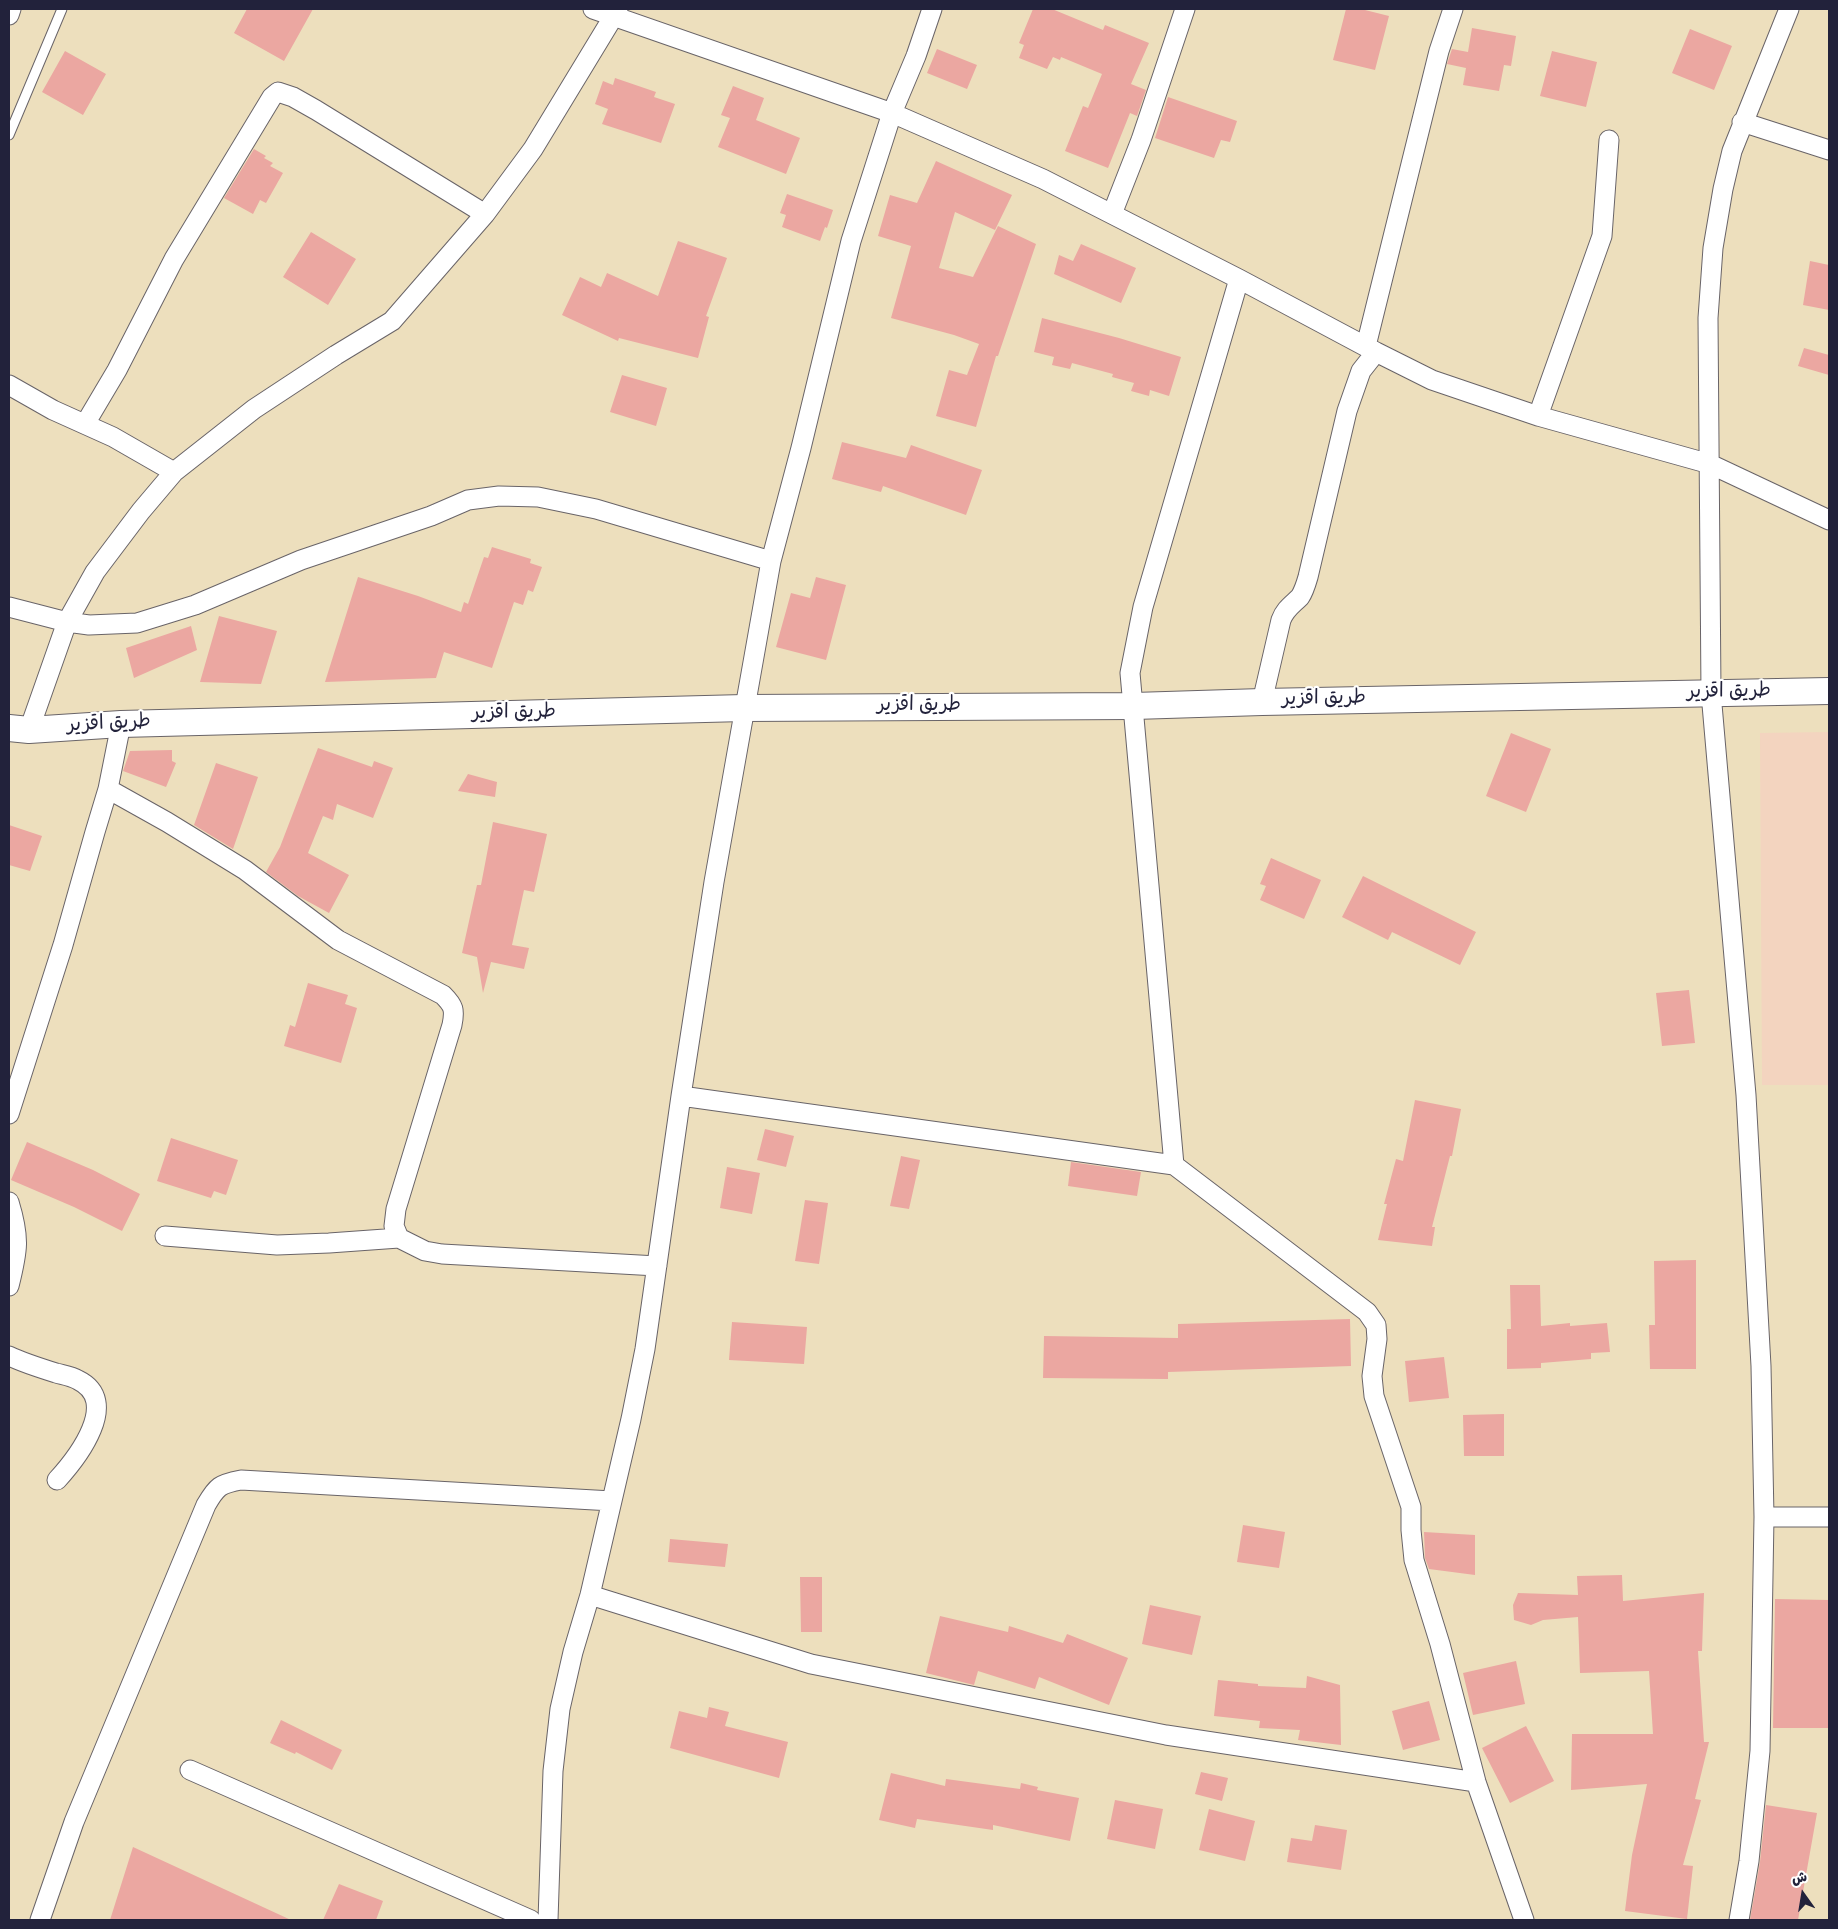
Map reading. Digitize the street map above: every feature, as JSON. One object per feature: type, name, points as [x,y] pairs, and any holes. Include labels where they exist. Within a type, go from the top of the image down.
[{"type":"street","points":[[9,15],[10,9]]},
{"type":"street","points":[[593,9],[616,12],[892,113],[1042,179],[1432,380],[1538,416],[1710,464],[1829,520]]},
{"type":"street","points":[[548,1920],[553,1772],[560,1709],[573,1652],[590,1595],[646,1349],[681,1096],[714,882],[770,561],[801,448],[851,241],[892,113],[916,56],[932,9]]},
{"type":"street","points":[[1112,214],[1141,140],[1185,9]]},
{"type":"street","points":[[1262,702],[1283,615],[1285,610],[1299,598],[1308,578],[1347,411],[1360,371],[1371,349],[1439,51],[1453,9]]},
{"type":"street","points":[[1739,1920],[1749,1861],[1760,1751],[1764,1517],[1761,1366],[1746,1105],[1711,693],[1708,318],[1713,248],[1723,189],[1732,151],[1742,122],[1789,9]]},
{"type":"street","points":[[19,729],[67,622],[95,572],[141,511],[174,472],[254,409],[392,321],[485,214],[533,149],[616,12]]},
{"type":"street","points":[[85,424],[117,370],[174,259],[272,97],[278,92],[293,97],[485,214]]},
{"type":"street","points":[[1742,122],[1829,150]]},
{"type":"street","points":[[1538,416],[1602,236],[1609,140]]},
{"type":"street","points":[[1174,1165],[1130,673],[1138,625],[1239,279]]},
{"type":"street","points":[[9,385],[53,410],[85,424],[174,472]]},
{"type":"street","points":[[9,607],[67,622],[89,625],[137,623],[195,605],[301,560],[431,516],[468,500],[499,496],[538,498],[596,509],[770,561]]},
{"type":"street","name":"طريق اقزير","points":[[19,729],[121,724],[744,708],[1134,706],[1829,691]]},
{"type":"street","points":[[9,1114],[60,954],[108,790],[121,724]]},
{"type":"street","points":[[108,790],[167,822],[244,870],[338,940],[443,995],[450,1002],[455,1012],[452,1025],[396,1209],[394,1226],[399,1238]]},
{"type":"street","points":[[681,1096],[1174,1165],[1367,1312],[1376,1326],[1377,1340],[1372,1376],[1374,1396],[1412,1507],[1411,1530],[1414,1560],[1440,1644],[1476,1782],[1524,1920]]},
{"type":"street","points":[[9,1202],[18,1246],[9,1286]]},
{"type":"street","points":[[165,1236],[278,1245],[330,1244],[399,1238],[425,1251],[442,1254],[657,1266]]},
{"type":"street","points":[[9,1356],[19,1361],[77,1379],[90,1387],[97,1400],[93,1428],[70,1466],[57,1480]]},
{"type":"street","points":[[40,1920],[74,1822],[206,1505],[214,1492],[224,1483],[241,1480],[612,1502]]},
{"type":"street","points":[[1764,1517],[1829,1517]]},
{"type":"street","points":[[590,1595],[811,1664],[1166,1735],[1476,1782]]},
{"type":"street","points":[[190,1770],[531,1920]]},
{"type":"lane","points":[[9,135],[62,9]]},
{"type":"shaded area","points":[[1829,732],[1829,1085],[1762,1085],[1760,733]]},
{"type":"building","points":[[247,9],[313,9],[284,61],[234,33]]},
{"type":"building","points":[[1033,9],[1052,9],[1103,30],[1105,25],[1149,43],[1131,84],[1146,90],[1137,116],[1130,113],[1108,168],[1065,151],[1083,106],[1088,108],[1102,74],[1061,57],[1060,60],[1053,57],[1047,69],[1019,58],[1024,45],[1019,43]]},
{"type":"building","points":[[1346,9],[1361,9],[1389,16],[1375,70],[1333,60]]},
{"type":"building","points":[[1472,28],[1516,36],[1511,66],[1504,65],[1499,91],[1463,85],[1466,68],[1447,64],[1452,49],[1468,52]]},
{"type":"building","points":[[1690,29],[1732,46],[1714,90],[1672,73]]},
{"type":"building","points":[[937,49],[977,65],[967,89],[927,73]]},
{"type":"building","points":[[65,51],[106,74],[83,115],[42,92]]},
{"type":"building","points":[[1552,51],[1597,62],[1586,107],[1540,96]]},
{"type":"building","points":[[615,78],[656,92],[654,97],[675,104],[661,143],[602,124],[608,109],[595,104],[603,81],[613,85]]},
{"type":"building","points":[[733,86],[764,98],[756,120],[800,138],[786,174],[718,147],[730,118],[721,115]]},
{"type":"building","points":[[1168,97],[1237,121],[1230,142],[1221,140],[1214,158],[1155,138]]},
{"type":"building","points":[[254,149],[273,163],[270,166],[283,173],[266,203],[260,200],[253,214],[224,198]]},
{"type":"building","points":[[936,161],[1012,195],[995,230],[955,212],[939,268],[973,277],[998,226],[1036,244],[998,356],[996,356],[976,427],[936,416],[949,370],[967,375],[979,344],[954,335],[891,318],[911,246],[878,236],[890,195],[917,203]]},
{"type":"building","points":[[787,194],[833,210],[820,241],[782,227],[786,215],[780,213]]},
{"type":"building","points":[[311,232],[356,259],[328,305],[283,277]]},
{"type":"building","points":[[678,241],[727,258],[706,316],[709,317],[698,358],[619,338],[618,341],[562,315],[580,277],[601,287],[607,273],[658,296]]},
{"type":"building","points":[[1081,244],[1136,268],[1121,303],[1054,274],[1059,255],[1073,261]]},
{"type":"building","points":[[1810,261],[1829,265],[1829,310],[1803,305]]},
{"type":"building","points":[[1042,318],[1119,338],[1181,357],[1169,396],[1150,390],[1149,396],[1131,391],[1134,383],[1112,377],[1113,374],[1072,363],[1070,369],[1052,365],[1054,357],[1034,352]]},
{"type":"building","points":[[1804,348],[1829,355],[1829,375],[1798,366]]},
{"type":"building","points":[[622,375],[667,388],[656,426],[610,412]]},
{"type":"building","points":[[842,442],[906,458],[911,445],[982,470],[966,515],[883,486],[881,492],[832,479]]},
{"type":"building","points":[[492,547],[531,559],[530,563],[542,567],[533,592],[528,590],[523,605],[514,602],[492,668],[444,652],[436,678],[325,682],[358,577],[461,612],[464,602],[468,604],[484,557],[488,558]]},
{"type":"building","points":[[816,577],[846,585],[826,660],[776,647],[791,593],[810,598]]},
{"type":"building","points":[[219,616],[277,631],[261,684],[200,682]]},
{"type":"building","points":[[191,626],[197,650],[134,678],[126,648]]},
{"type":"building","points":[[1511,733],[1551,749],[1526,812],[1486,796]]},
{"type":"building","points":[[318,748],[372,767],[374,761],[393,768],[373,818],[337,804],[333,820],[323,816],[308,853],[349,875],[329,913],[298,896],[266,872],[280,847]]},
{"type":"building","points":[[172,750],[172,761],[176,763],[166,787],[123,771],[130,751]]},
{"type":"building","points":[[216,763],[258,777],[233,849],[194,825]]},
{"type":"building","points":[[468,774],[497,782],[495,797],[458,791]]},
{"type":"building","points":[[493,822],[547,834],[534,892],[524,890],[512,945],[529,948],[524,969],[491,962],[483,993],[477,957],[462,953],[477,885],[481,885]]},
{"type":"building","points":[[9,825],[42,836],[30,871],[9,865]]},
{"type":"building","points":[[1271,858],[1321,880],[1304,919],[1260,900],[1266,886],[1260,884]]},
{"type":"building","points":[[1363,876],[1476,932],[1460,965],[1392,932],[1388,940],[1342,917]]},
{"type":"building","points":[[308,983],[348,995],[345,1004],[357,1008],[341,1063],[284,1046],[290,1025],[295,1027]]},
{"type":"building","points":[[1689,990],[1695,1043],[1662,1046],[1656,993]]},
{"type":"building","points":[[1415,1100],[1461,1109],[1452,1156],[1450,1156],[1432,1227],[1435,1227],[1432,1246],[1378,1240],[1387,1204],[1384,1204],[1396,1159],[1403,1161]]},
{"type":"building","points":[[765,1129],[794,1136],[786,1167],[757,1160]]},
{"type":"building","points":[[171,1138],[238,1160],[226,1195],[214,1191],[211,1198],[157,1181]]},
{"type":"building","points":[[27,1142],[93,1170],[140,1194],[122,1231],[74,1207],[11,1180]]},
{"type":"building","points":[[901,1156],[920,1160],[909,1209],[890,1206]]},
{"type":"building","points":[[1071,1162],[1141,1172],[1137,1196],[1068,1186]]},
{"type":"building","points":[[727,1167],[760,1173],[752,1214],[720,1208]]},
{"type":"building","points":[[805,1200],[828,1203],[819,1264],[795,1261]]},
{"type":"building","points":[[1696,1260],[1696,1369],[1650,1369],[1649,1325],[1655,1325],[1654,1261]]},
{"type":"building","points":[[1510,1285],[1540,1285],[1541,1326],[1570,1323],[1570,1326],[1607,1323],[1610,1352],[1591,1353],[1591,1359],[1541,1363],[1541,1368],[1507,1369],[1507,1329],[1511,1329]]},
{"type":"building","points":[[1350,1319],[1351,1366],[1168,1372],[1168,1379],[1043,1378],[1044,1336],[1178,1338],[1178,1324]]},
{"type":"building","points":[[732,1322],[807,1327],[804,1364],[729,1360]]},
{"type":"building","points":[[1444,1357],[1449,1398],[1409,1402],[1405,1361]]},
{"type":"building","points":[[1504,1414],[1504,1456],[1464,1456],[1463,1415]]},
{"type":"building","points":[[1243,1525],[1285,1532],[1279,1568],[1237,1562]]},
{"type":"building","points":[[1424,1532],[1475,1535],[1475,1575],[1429,1569],[1425,1558]]},
{"type":"building","points":[[670,1539],[728,1544],[725,1567],[668,1562]]},
{"type":"building","points":[[1622,1575],[1623,1601],[1704,1593],[1702,1651],[1698,1651],[1704,1742],[1709,1742],[1695,1799],[1701,1800],[1683,1865],[1693,1866],[1687,1919],[1625,1911],[1632,1855],[1647,1784],[1571,1790],[1572,1734],[1653,1734],[1649,1671],[1580,1673],[1578,1617],[1543,1620],[1531,1625],[1514,1620],[1513,1605],[1518,1593],[1578,1595],[1577,1576]]},
{"type":"building","points":[[800,1577],[822,1577],[822,1632],[801,1632]]},
{"type":"building","points":[[1775,1599],[1829,1600],[1829,1728],[1773,1728]]},
{"type":"building","points":[[1150,1605],[1201,1616],[1192,1655],[1142,1644]]},
{"type":"building","points":[[940,1616],[1008,1632],[1009,1626],[1063,1643],[1067,1634],[1128,1658],[1109,1705],[1039,1677],[1035,1689],[978,1671],[974,1685],[926,1673]]},
{"type":"building","points":[[1516,1661],[1525,1704],[1473,1715],[1463,1673]]},
{"type":"building","points":[[1307,1676],[1340,1685],[1341,1745],[1298,1740],[1300,1730],[1259,1728],[1260,1721],[1214,1716],[1218,1680],[1258,1684],[1258,1686],[1306,1688]]},
{"type":"building","points":[[1429,1701],[1440,1740],[1403,1750],[1392,1711]]},
{"type":"building","points":[[709,1707],[729,1712],[725,1726],[788,1742],[779,1778],[670,1748],[679,1711],[707,1718]]},
{"type":"building","points":[[281,1720],[342,1750],[332,1770],[296,1752],[295,1754],[270,1743]]},
{"type":"building","points":[[1526,1726],[1554,1781],[1510,1803],[1482,1748]]},
{"type":"building","points":[[1201,1772],[1228,1778],[1222,1801],[1195,1794]]},
{"type":"building","points":[[891,1773],[945,1786],[946,1779],[1020,1789],[1021,1783],[1038,1787],[1037,1790],[1079,1798],[1070,1841],[993,1825],[993,1830],[917,1819],[915,1828],[879,1820]]},
{"type":"building","points":[[1115,1800],[1163,1809],[1155,1849],[1107,1839]]},
{"type":"building","points":[[1766,1805],[1817,1813],[1798,1920],[1750,1920],[1760,1862]]},
{"type":"building","points":[[1209,1809],[1255,1821],[1245,1861],[1199,1850]]},
{"type":"building","points":[[1315,1825],[1347,1830],[1341,1870],[1287,1862],[1291,1838],[1312,1841]]},
{"type":"building","points":[[133,1847],[291,1920],[110,1920]]},
{"type":"building","points":[[339,1884],[383,1901],[376,1920],[323,1920]]}]
